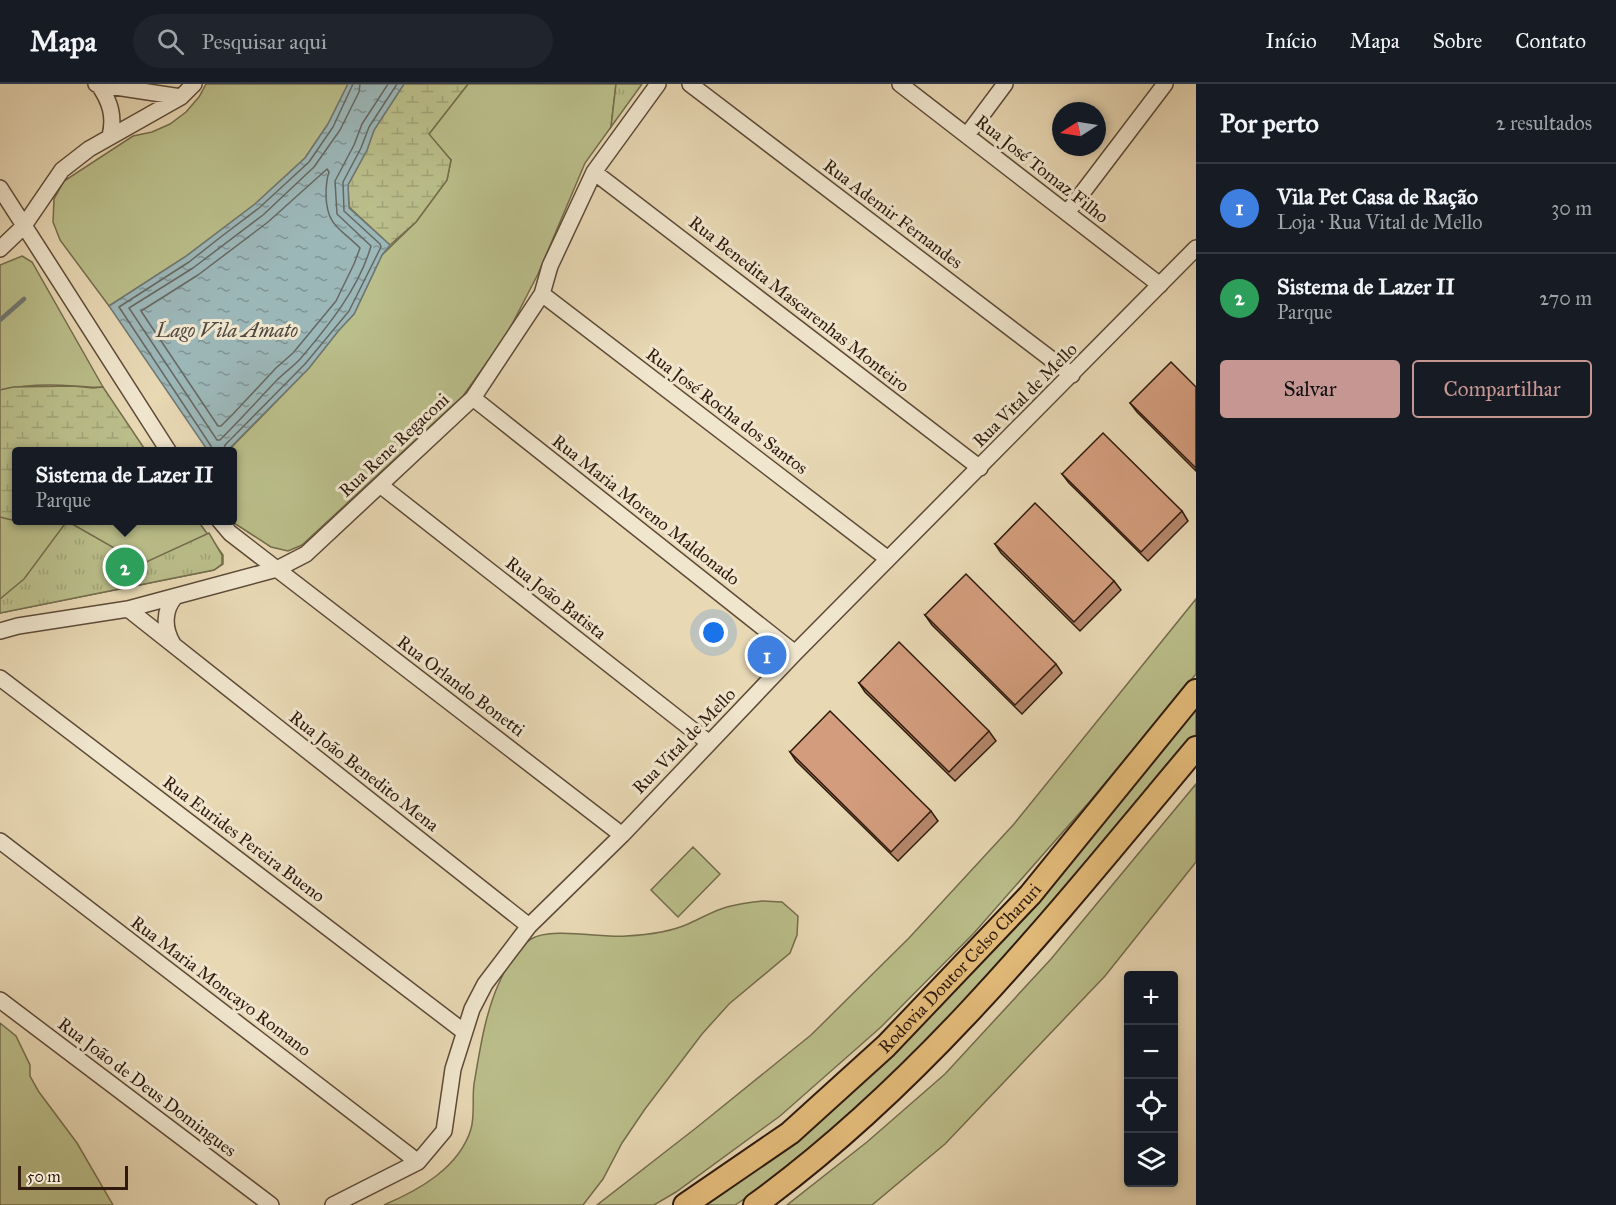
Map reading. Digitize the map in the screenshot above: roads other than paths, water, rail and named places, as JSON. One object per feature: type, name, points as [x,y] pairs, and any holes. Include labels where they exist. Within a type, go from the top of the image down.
[{"type":"highway","name":"Rodovia Doutor Celso Charuri","points":[[685,1205],[790,1133],[886,1046],[1030,895],[1196,692]]},
{"type":"highway","name":"Rodovia Doutor Celso Charuri","points":[[754,1205],[850,1128],[957,1026],[1085,880],[1196,748]]},
{"type":"street","points":[[97,84],[181,97]]},
{"type":"street","points":[[97,84],[108,98],[111,108],[113,123],[110,136]]},
{"type":"street","points":[[0,250],[23,227],[62,170],[110,136],[181,97],[194,84]]},
{"type":"street","name":"Rua Rene Regaconi","points":[[0,631],[18,626],[128,609],[277,569],[306,554],[473,398],[542,294],[550,266],[594,172],[658,84]]},
{"type":"street","name":"Rua Ademir Fernandes","points":[[690,84],[1072,375]]},
{"type":"street","name":"Rua José Tomaz Filho","points":[[900,84],[1160,285]]},
{"type":"street","points":[[967,135],[1005,84]]},
{"type":"street","points":[[1067,213],[1165,84]]},
{"type":"street","name":"Rua Benedita Mascarenhas Monteiro","points":[[594,172],[980,468]]},
{"type":"street","points":[[0,188],[166,447]]},
{"type":"street","points":[[0,250],[24,246],[40,252]]},
{"type":"street","name":"Rua Vital de Mello","points":[[333,1205],[418,1162],[444,1131],[453,1069],[472,1009],[485,984],[530,926],[622,835],[795,653],[1196,248]]},
{"type":"street","name":"Rua José Rocha dos Santos","points":[[542,294],[888,559]]},
{"type":"street","name":"Rua Maria Moreno Maldonado","points":[[473,398],[795,653]]},
{"type":"street","name":"Rua João Batista","points":[[380,485],[708,742]]},
{"type":"street","name":"Rua Orlando Bonetti","points":[[223,525],[230,533],[622,835]]},
{"type":"street","points":[[175,597],[166,610],[165,622],[168,636],[175,647]]},
{"type":"street","name":"Rua João Benedito Mena","points":[[128,609],[530,926]]},
{"type":"street","name":"Rua Eurides Pereira Bueno","points":[[0,678],[464,1030]]},
{"type":"street","name":"Rua Maria Moncayo Romano","points":[[0,842],[418,1162]]},
{"type":"street","name":"Rua João de Deus Domingues","points":[[0,1000],[271,1205]]},
{"type":"water","name":"Lago Vila Amato","points":[[348,84],[404,84],[374,130],[367,150],[348,185],[349,208],[390,245],[382,255],[354,314],[309,368],[231,447],[205,447],[109,306],[185,257],[255,204],[305,158],[328,124]]},
{"type":"waterway","points":[[0,320],[24,299]]},
{"type":"place","name":"Sistema de Lazer II","points":[[125,567]]},
{"type":"place","name":"Vila Pet Casa de Ração","points":[[767,655]]}]
